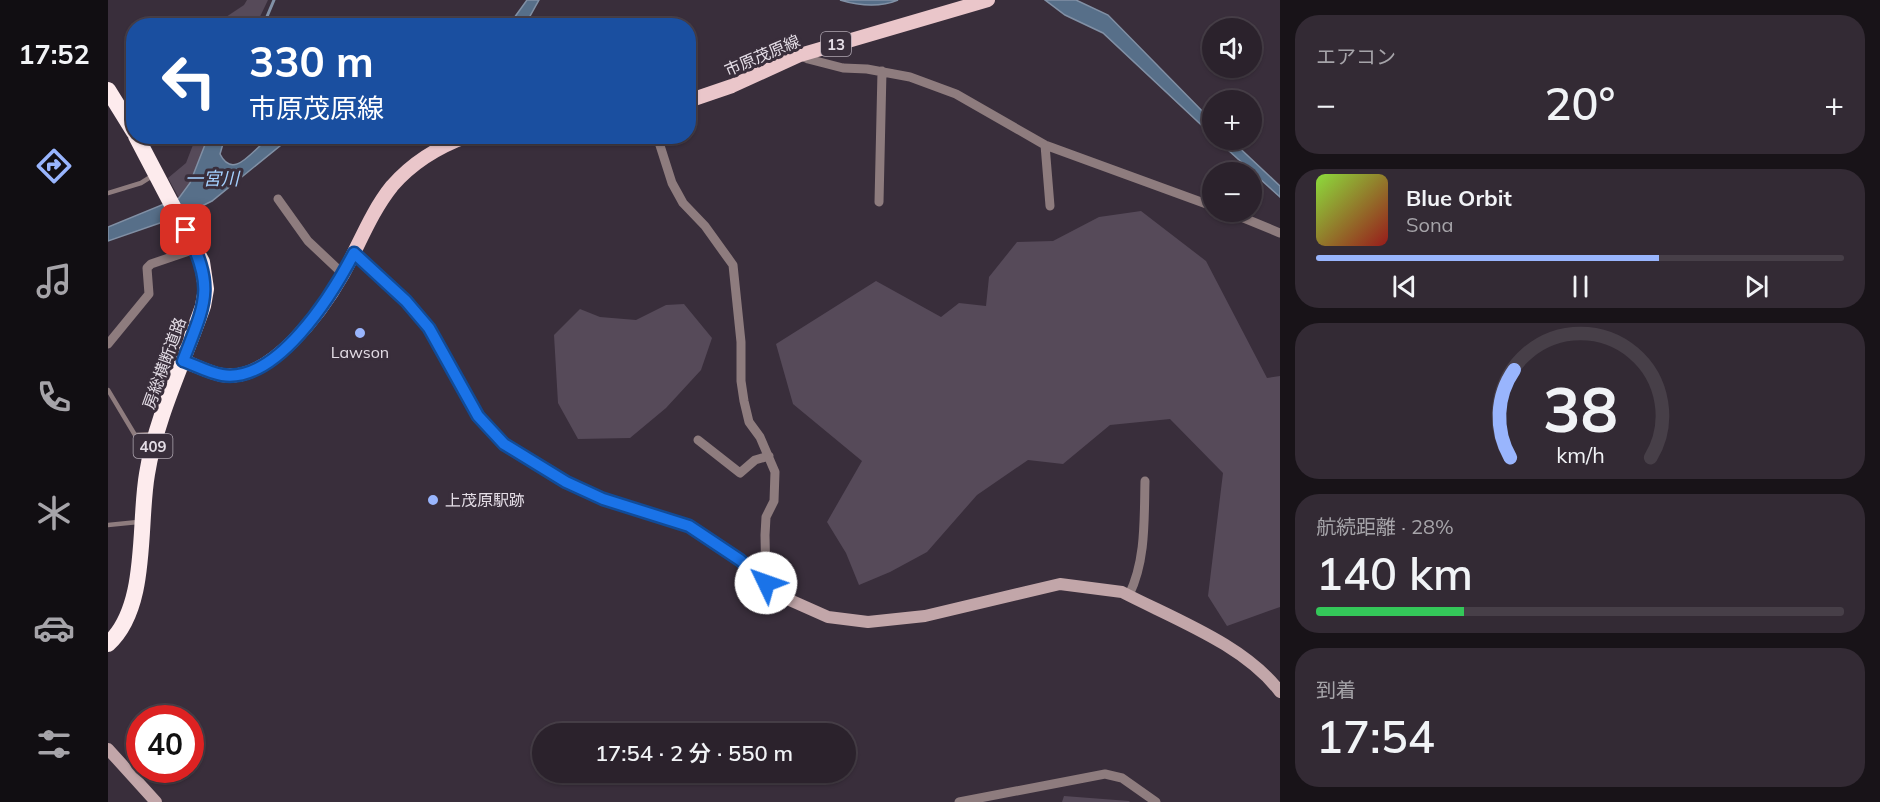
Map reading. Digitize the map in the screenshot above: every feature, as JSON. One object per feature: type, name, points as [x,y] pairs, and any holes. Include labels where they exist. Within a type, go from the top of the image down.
[{"type":"highway","points":[[108,90],[126,119]]},
{"type":"highway","name":"房総横断道路","points":[[108,644],[119,633],[133,597],[139,572],[146,475],[157,434],[203,306],[206,290],[202,262],[141,144]]},
{"type":"main road","name":"市原茂原線","points":[[696,98],[732,86],[800,55],[987,0]]},
{"type":"main road","points":[[183,361],[221,375],[238,375],[254,371],[286,347],[317,312],[343,274],[379,204],[393,185],[424,158],[452,144]]},
{"type":"street","points":[[800,55],[808,60],[843,68],[882,71],[910,77],[956,94],[1046,144],[1202,202]]},
{"type":"street","points":[[879,202],[882,71]]},
{"type":"street","points":[[660,144],[672,183],[683,203],[705,226],[733,265],[744,401],[749,422],[769,456],[775,472],[774,501],[766,517],[766,583]]},
{"type":"street","points":[[1046,144],[1050,206]]},
{"type":"street","points":[[278,199],[308,241],[343,274]]},
{"type":"street","points":[[1253,222],[1280,233]]},
{"type":"street","points":[[108,344],[149,294],[147,267],[195,249]]},
{"type":"street","points":[[354,253],[406,301],[429,328],[478,416],[504,444],[566,482],[593,495],[699,532],[740,560],[783,597],[828,616],[868,622],[925,616],[1060,584],[1103,587],[1129,595],[1238,652],[1270,678],[1280,692]]},
{"type":"street","points":[[698,440],[740,473],[755,460],[769,456]]},
{"type":"street","points":[[1129,595],[1137,578],[1143,541],[1145,481]]},
{"type":"street","points":[[108,749],[156,802]]},
{"type":"street","points":[[959,802],[1106,774],[1122,778],[1156,802]]},
{"type":"lane","points":[[108,193],[141,183],[157,173]]},
{"type":"lane","points":[[108,390],[135,435],[157,434]]},
{"type":"lane","points":[[108,525],[142,522]]},
{"type":"shaded area","points":[[247,0],[268,0],[259,18],[224,18],[244,5]]},
{"type":"shaded area","points":[[193,144],[205,144],[190,183],[179,198],[168,178],[186,163]]},
{"type":"shaded area","points":[[1141,211],[1206,261],[1267,378],[1280,376],[1280,607],[1227,626],[1208,596],[1223,473],[1170,419],[1110,425],[1063,464],[1028,460],[977,495],[927,552],[890,572],[859,585],[846,553],[827,522],[862,461],[793,404],[776,344],[876,281],[941,317],[959,303],[986,306],[989,277],[1017,242],[1053,241],[1099,217]]},
{"type":"shaded area","points":[[684,304],[712,338],[701,370],[666,408],[630,438],[578,439],[558,403],[554,335],[580,309],[600,317],[636,320],[666,305]]},
{"type":"shaded area","points":[[1064,796],[1129,801],[1130,802],[1062,802]]},
{"type":"water","points":[[527,0],[539,0],[529,18],[514,18]]},
{"type":"water","points":[[840,0],[898,0],[869,5]]},
{"type":"water","points":[[1045,0],[1076,0],[1108,15],[1202,111],[1202,126],[1103,33],[1065,15]]},
{"type":"water","name":"一宮川","points":[[205,144],[223,144],[220,154],[226,162],[232,165],[246,159],[262,144],[282,144],[212,201],[186,214],[108,241],[108,227],[179,198],[190,183]]},
{"type":"water","points":[[1228,150],[1242,150],[1254,162],[1241,162]]},
{"type":"water","points":[[1262,169],[1280,186],[1280,197],[1262,181]]},
{"type":"waterway","points":[[266,18],[274,0]]},
{"type":"place","name":"Lawson","points":[[360,333]]},
{"type":"place","name":"上茂原駅跡","points":[[433,500]]},
{"type":"route","points":[[186,230],[202,262],[206,290],[203,306],[183,361],[221,375],[238,375],[254,371],[268,363],[286,347],[317,312],[343,274],[354,253],[406,301],[429,328],[478,416],[504,444],[566,482],[603,499],[689,526],[740,560],[766,583]]}]
